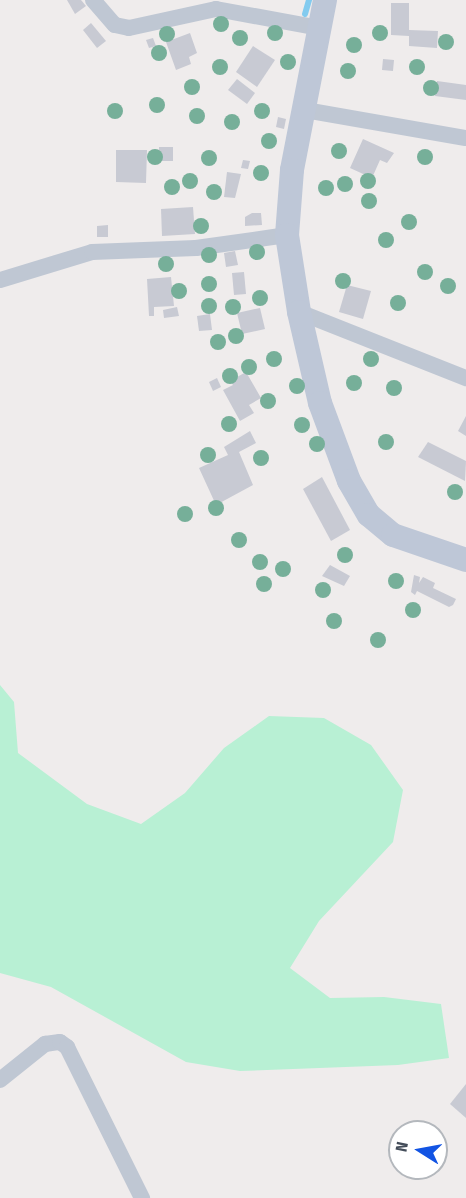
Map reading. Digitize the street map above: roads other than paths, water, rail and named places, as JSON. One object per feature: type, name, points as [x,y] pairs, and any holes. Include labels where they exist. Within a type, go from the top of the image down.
[{"type":"main road","points":[[325,0],[292,170],[287,235],[299,312],[320,403],[349,481],[369,515],[393,536],[466,560]]},
{"type":"street","points":[[93,0],[115,25],[129,28],[216,9],[320,28]]},
{"type":"street","points":[[305,110],[466,138]]},
{"type":"street","points":[[0,280],[51,261],[92,252],[196,248],[287,235]]},
{"type":"street","points":[[299,312],[466,378]]},
{"type":"street","points":[[0,1080],[45,1044],[60,1042],[67,1047],[142,1198]]},
{"type":"waterway","points":[[305,14],[309,0]]}]
